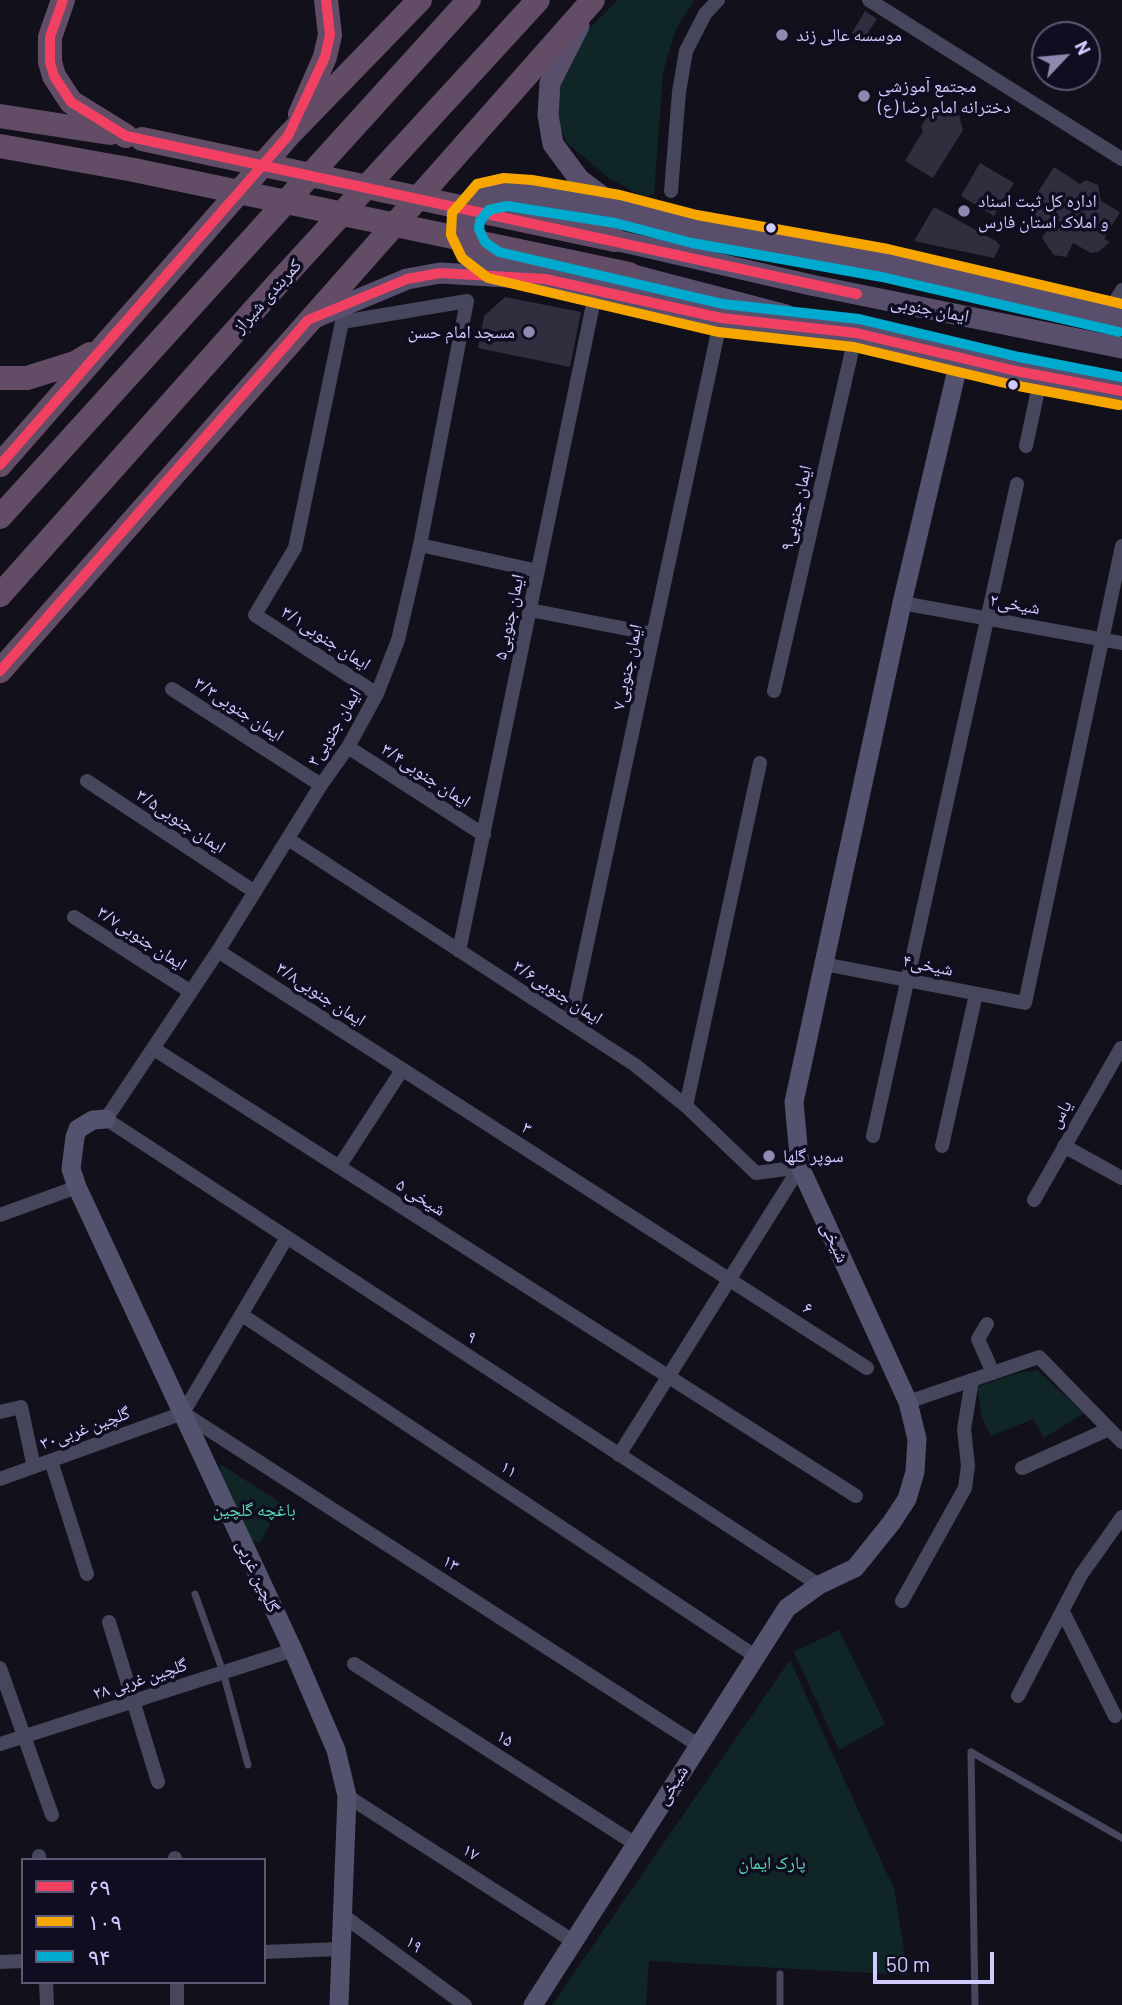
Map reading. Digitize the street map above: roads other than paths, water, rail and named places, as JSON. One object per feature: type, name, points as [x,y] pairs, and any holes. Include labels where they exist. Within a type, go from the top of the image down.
[{"type":"highway","points":[[63,0],[50,37],[50,61],[54,76],[71,102],[134,137]]},
{"type":"highway","points":[[288,136],[325,57],[330,35],[326,0]]},
{"type":"highway","points":[[0,465],[288,136],[420,0]]},
{"type":"highway","points":[[0,517],[469,0]]},
{"type":"highway","name":"کمربندی شیراز","points":[[0,595],[280,281],[538,0]]},
{"type":"highway","points":[[0,671],[593,0]]},
{"type":"highway","points":[[0,116],[134,137],[615,240]]},
{"type":"highway","points":[[1,147],[134,170],[629,274]]},
{"type":"highway","points":[[0,378],[27,378],[75,363],[102,347]]},
{"type":"main road","points":[[593,0],[550,83],[548,115],[553,144],[579,178],[618,209]]},
{"type":"main road","points":[[856,333],[721,318],[493,265],[474,251],[464,232],[466,215],[482,198],[506,192],[530,194],[618,209],[694,229],[885,263],[1115,316]]},
{"type":"main road","name":"ایمان جنوبی","points":[[615,240],[811,285],[1122,348]]},
{"type":"main road","points":[[309,320],[408,279],[440,274],[545,279]]},
{"type":"main road","points":[[629,274],[856,333],[1041,376],[1122,391]]},
{"type":"street","points":[[671,191],[679,92],[686,51],[705,14],[718,0]]},
{"type":"street","points":[[869,0],[972,68],[1122,159]]},
{"type":"street","name":"ایمان جنوبی۵","points":[[460,951],[597,290]]},
{"type":"street","points":[[1115,316],[1122,290]]},
{"type":"street","name":"ایمان جنوبی۳","points":[[106,1119],[218,951],[321,785],[348,747],[377,694],[398,640],[420,545],[467,301],[342,322],[295,548],[255,615]]},
{"type":"street","name":"ایمان جنوبی۷","points":[[570,1023],[721,318]]},
{"type":"street","name":"ایمان جنوبی۹","points":[[774,691],[856,333]]},
{"type":"street","name":"شیخی","points":[[533,2005],[634,1843],[787,1608],[818,1584],[855,1567],[907,1499],[915,1472],[917,1439],[908,1402],[800,1167],[794,1102],[902,603],[960,357]]},
{"type":"street","points":[[1027,446],[1041,376]]},
{"type":"street","points":[[873,1136],[1017,484]]},
{"type":"street","points":[[420,545],[538,571]]},
{"type":"street","points":[[1102,640],[1122,546]]},
{"type":"street","name":"شیخی۲","points":[[902,603],[1122,643]]},
{"type":"street","points":[[530,610],[653,634]]},
{"type":"street","name":"ایمان جنوبی۳/۱","points":[[255,615],[377,694]]},
{"type":"street","name":"شیخی۴","points":[[824,964],[1024,1003],[1102,640]]},
{"type":"street","name":"ایمان جنوبی۳/۳","points":[[172,689],[321,785]]},
{"type":"street","name":"ایمان جنوبی۳/۴","points":[[348,747],[484,835]]},
{"type":"street","points":[[686,1106],[760,763]]},
{"type":"street","name":"ایمان جنوبی۳/۵","points":[[87,781],[255,892]]},
{"type":"street","name":"ایمان جنوبی۳/۶","points":[[288,839],[635,1065],[686,1106],[757,1172],[800,1167]]},
{"type":"street","name":"ایمان جنوبی۳/۷","points":[[74,917],[191,992]]},
{"type":"street","name":"ایمان جنوبی۳/۸","points":[[218,951],[402,1070]]},
{"type":"street","points":[[942,1146],[976,994]]},
{"type":"street","name":"یاس","points":[[1034,1200],[1121,1048]]},
{"type":"street","name":"شیخی ۵","points":[[154,1049],[856,1496]]},
{"type":"street","points":[[339,1167],[402,1070]]},
{"type":"street","name":"۳","points":[[402,1070],[729,1281]]},
{"type":"street","points":[[0,1215],[74,1178],[78,1129],[93,1120],[106,1119]]},
{"type":"street","name":"۹","points":[[106,1119],[818,1584]]},
{"type":"street","points":[[1064,1146],[1122,1178]]},
{"type":"street","points":[[619,1455],[800,1167]]},
{"type":"street","name":"گلچین غربی","points":[[74,1178],[293,1650],[336,1750],[347,1796],[339,1949],[339,2005]]},
{"type":"street","points":[[183,1413],[286,1239]]},
{"type":"street","name":"۶","points":[[729,1281],[867,1368]]},
{"type":"street","name":"۱۱","points":[[242,1315],[755,1656]]},
{"type":"street","points":[[987,1324],[978,1339],[993,1373]]},
{"type":"street","points":[[908,1402],[1039,1357],[1122,1442]]},
{"type":"street","points":[[902,1601],[965,1488],[968,1466],[964,1429],[972,1380]]},
{"type":"street","points":[[0,1412],[21,1407],[34,1467]]},
{"type":"street","name":"گلچین غربی۳۰","points":[[0,1479],[183,1413]]},
{"type":"street","name":"۱۳","points":[[183,1413],[698,1745]]},
{"type":"street","points":[[1021,1468],[1109,1429]]},
{"type":"street","points":[[51,1461],[87,1574]]},
{"type":"street","points":[[1018,1696],[1081,1575],[1120,1524]]},
{"type":"street","points":[[1063,1612],[1115,1716]]},
{"type":"street","points":[[109,1622],[158,1782]]},
{"type":"street","name":"گلچین غربی ۲۸","points":[[0,1744],[293,1650]]},
{"type":"street","name":"۱۵","points":[[354,1664],[634,1843]]},
{"type":"street","points":[[0,1668],[52,1815]]},
{"type":"street","name":"۱۷","points":[[347,1796],[573,1941]]},
{"type":"street","name":"۱۹","points":[[341,1914],[465,2005]]},
{"type":"street","points":[[266,1952],[339,1949]]},
{"type":"street","points":[[0,1962],[21,1961]]},
{"type":"street","points":[[46,1984],[47,2005]]},
{"type":"street","points":[[177,1984],[177,2005]]},
{"type":"lane","points":[[195,1594],[223,1672],[248,1765]]},
{"type":"lane","points":[[975,2005],[971,1752],[1122,1838]]},
{"type":"lane","points":[[780,1974],[780,2005]]},
{"type":"place","name":"موسسه عالی زند","points":[[782,35]]},
{"type":"place","name":"مجتمع آموزشی دخترانه امام رضا (ع)","points":[[864,96]]},
{"type":"place","name":"اداره کل ثبت اسناد و املاک استان فارس","points":[[964,211]]},
{"type":"place","name":"مسجد امام حسن","points":[[529,332]]},
{"type":"place","name":"سوپر گلها","points":[[769,1156]]},
{"type":"park label","name":"باغچه گلچین","points":[[254,1510]]},
{"type":"park label","name":"پارک ایمان","points":[[772,1863]]}]
